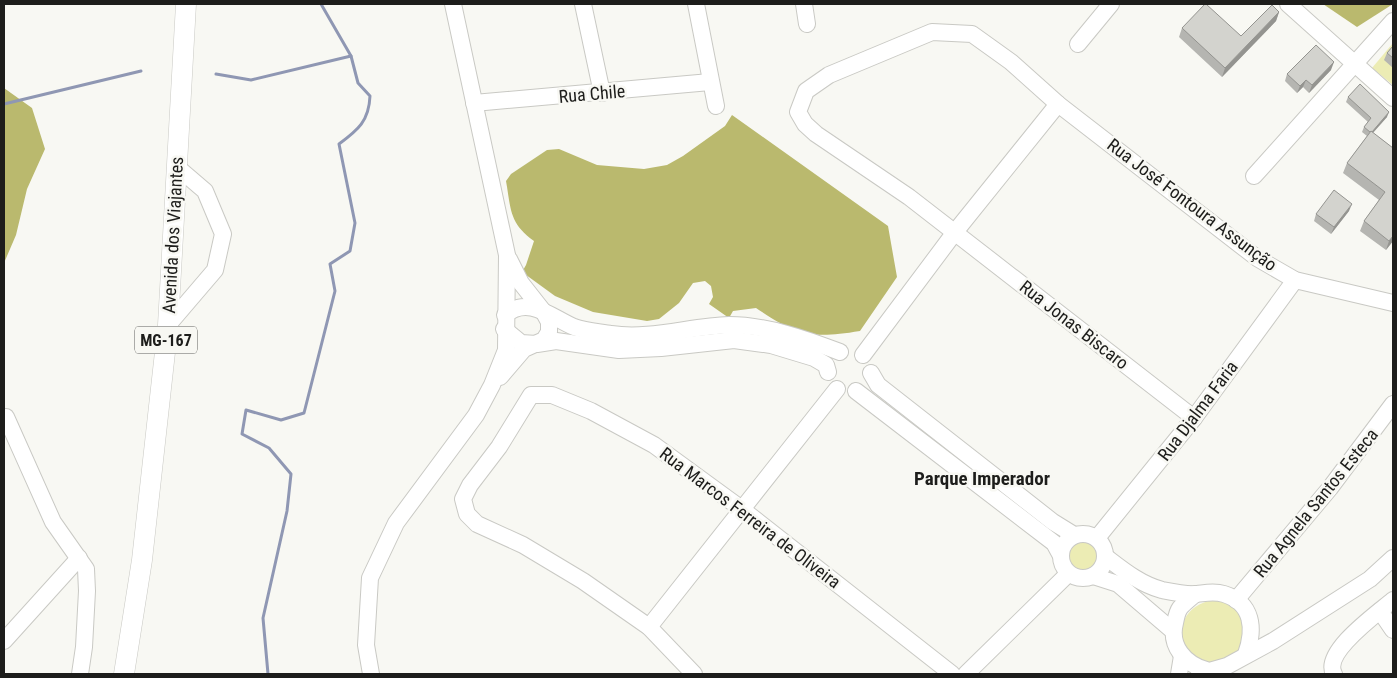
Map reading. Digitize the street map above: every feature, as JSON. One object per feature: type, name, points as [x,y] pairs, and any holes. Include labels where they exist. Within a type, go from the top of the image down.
[{"type":"main road","name":"Avenida dos Viajantes","points":[[124,674],[142,560],[168,325],[186,4]]},
{"type":"street","points":[[370,674],[366,644],[370,578],[396,523],[476,415],[492,385],[506,350],[507,255],[453,4]]},
{"type":"street","points":[[583,4],[602,93]]},
{"type":"street","points":[[696,4],[716,106]]},
{"type":"street","points":[[804,4],[808,24]]},
{"type":"street","points":[[1078,44],[1110,4]]},
{"type":"street","points":[[1288,4],[1393,98]]},
{"type":"street","points":[[1254,176],[1393,21]]},
{"type":"street","name":"Rua José Fontoura Assunção","points":[[798,112],[806,92],[829,75],[932,32],[972,34],[1011,62],[1058,104],[1257,258],[1295,280],[1393,303]]},
{"type":"street","name":"Rua Chile","points":[[474,103],[710,82]]},
{"type":"street","points":[[863,355],[955,232],[1058,104]]},
{"type":"street","name":"Rua Jonas Biscaro","points":[[798,112],[805,124],[816,134],[955,232],[1194,418]]},
{"type":"street","points":[[168,325],[215,270],[223,234],[204,191],[176,167]]},
{"type":"street","points":[[492,385],[524,350],[544,340],[549,332],[549,322],[544,311],[521,282],[507,255]]},
{"type":"street","name":"Rua Djalma Faria","points":[[1097,538],[1194,418],[1295,280]]},
{"type":"street","points":[[505,322],[517,307],[527,306],[544,311],[576,328],[617,335],[682,332],[731,325],[758,328],[819,344],[840,352],[852,350],[863,355],[869,363],[871,373],[878,385],[1053,522],[1074,535]]},
{"type":"street","points":[[505,322],[521,343],[556,342],[619,350],[661,348],[734,340],[771,345],[814,358],[826,365],[831,381],[838,389],[847,392],[856,391],[866,384],[871,373]]},
{"type":"street","points":[[828,372],[831,360],[840,352]]},
{"type":"street","points":[[694,674],[649,627],[838,389]]},
{"type":"street","points":[[856,391],[1054,543],[1060,554],[1062,565],[1068,574],[1080,579],[1093,576],[1102,568],[1106,556],[1103,546],[1097,538],[1084,534],[1074,535],[1065,542],[1060,554]]},
{"type":"street","name":"Rua Marcos Ferreira de Oliveira","points":[[649,627],[583,582],[523,545],[477,524],[467,514],[463,498],[531,395],[552,394],[591,411],[654,446],[743,510],[952,674]]},
{"type":"street","name":"Rua Agnela Santos Esteca","points":[[1236,600],[1336,481],[1393,404]]},
{"type":"street","points":[[6,417],[53,522],[86,569],[87,591],[84,648],[80,674]]},
{"type":"street","points":[[1106,556],[1139,581],[1161,589],[1195,594],[1223,593],[1236,600],[1249,616],[1252,637],[1246,654]]},
{"type":"street","points":[[4,641],[79,558]]},
{"type":"street","points":[[1195,594],[1179,609],[1173,630],[1175,644],[1182,656],[1203,672],[1227,666],[1273,641],[1370,579],[1393,558]]},
{"type":"street","points":[[966,674],[1068,574]]},
{"type":"street","points":[[1093,576],[1118,584],[1173,630]]},
{"type":"street","points":[[1334,674],[1332,664],[1340,647],[1393,600]]},
{"type":"street","points":[[1380,611],[1393,630]]},
{"type":"street","points":[[1252,637],[1273,641]]},
{"type":"street","points":[[1179,674],[1182,656]]},
{"type":"green space","points":[[1393,43],[1393,85],[1372,68]]},
{"type":"green space","points":[[1084,541],[1090,542],[1095,546],[1099,551],[1099,563],[1095,568],[1090,572],[1084,573],[1078,572],[1073,568],[1069,563],[1068,557],[1069,551],[1073,546],[1078,542]]},
{"type":"green space","points":[[1217,600],[1231,604],[1245,621],[1239,655],[1205,664],[1186,649],[1183,640],[1183,623],[1192,609],[1208,601]]},
{"type":"shaded area","points":[[1323,4],[1393,4],[1357,27]]},
{"type":"shaded area","points":[[4,88],[32,108],[45,149],[27,189],[16,235],[4,263]]},
{"type":"shaded area","points":[[732,115],[888,226],[897,277],[860,331],[829,335],[805,333],[783,325],[756,308],[733,311],[729,318],[709,304],[713,297],[711,286],[705,281],[693,283],[679,303],[659,319],[647,321],[593,312],[555,296],[522,272],[534,241],[520,228],[512,215],[506,181],[511,174],[547,150],[559,149],[597,165],[644,169],[667,165],[725,126]]},
{"type":"building","points":[[1205,4],[1241,36],[1272,5],[1279,12],[1225,68],[1182,28]]},
{"type":"building","points":[[1316,45],[1334,62],[1312,85],[1306,80],[1300,86],[1287,74]]},
{"type":"building","points":[[1393,46],[1393,58],[1387,53]]},
{"type":"building","points":[[1360,84],[1389,112],[1372,132],[1364,127],[1371,118],[1348,97]]},
{"type":"building","points":[[1371,131],[1393,148],[1393,236],[1389,241],[1364,221],[1385,192],[1347,163]]},
{"type":"building","points":[[1334,190],[1352,204],[1334,227],[1316,214]]},
{"type":"waterway","points":[[268,674],[263,618],[287,511],[291,474],[269,448],[242,434],[246,410],[281,420],[304,413],[335,291],[330,264],[350,251],[355,223],[339,144],[352,134],[365,118],[370,96],[358,83],[351,56],[321,4]]},
{"type":"waterway","points":[[216,74],[251,80],[351,56]]},
{"type":"waterway","points":[[4,104],[141,71]]},
{"type":"district","name":"Parque Imperador","points":[[982,478]]}]
